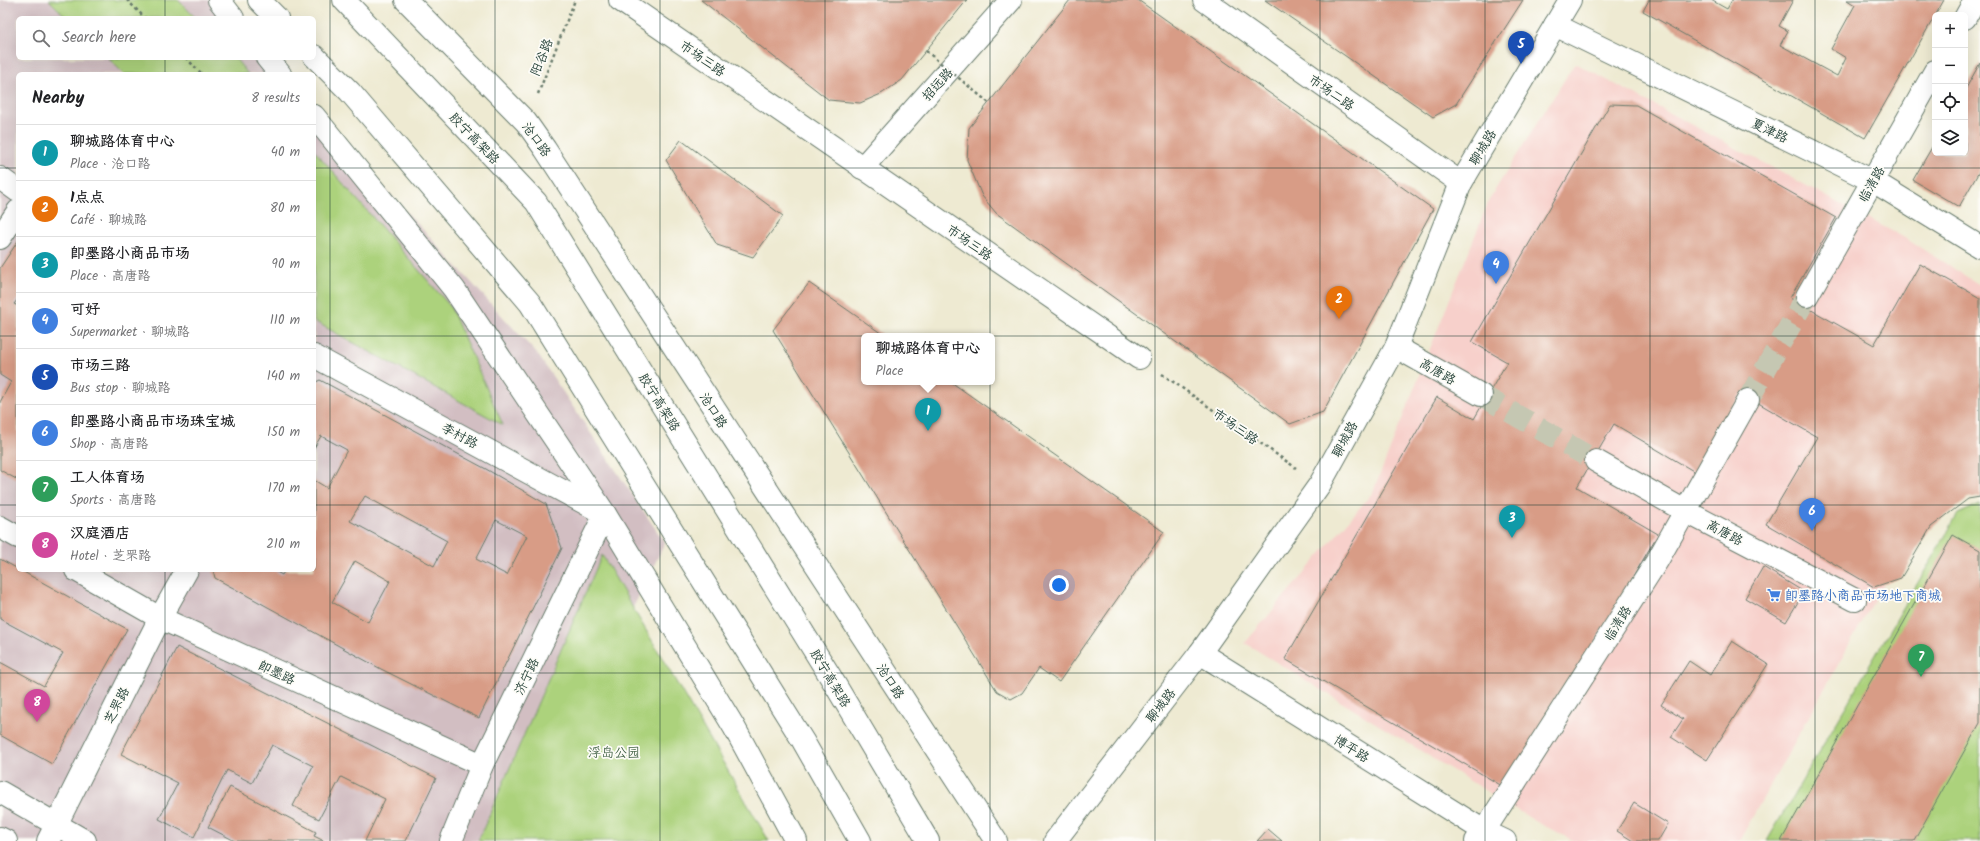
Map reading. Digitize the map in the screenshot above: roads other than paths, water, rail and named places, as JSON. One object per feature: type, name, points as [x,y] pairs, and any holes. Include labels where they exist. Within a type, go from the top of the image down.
[{"type":"main road","points":[[211,0],[226,16]]},
{"type":"main road","points":[[219,0],[231,16]]},
{"type":"main road","points":[[259,0],[275,16]]},
{"type":"main road","name":"胶宁高架路","points":[[344,0],[536,202],[830,676],[928,841]]},
{"type":"main road","name":"沧口路","points":[[406,0],[526,122],[996,841]]},
{"type":"main road","name":"市场三路","points":[[620,0],[1139,358]]},
{"type":"main road","name":"招远路","points":[[862,168],[1011,0]]},
{"type":"main road","name":"市场二路","points":[[1204,0],[1461,183]]},
{"type":"main road","name":"聊城路","points":[[1056,841],[1200,653],[1320,484],[1396,347],[1461,183],[1570,0]]},
{"type":"main road","points":[[1968,13],[1975,0]]},
{"type":"main road","name":"夏津路","points":[[1555,25],[1873,181],[1980,247]]},
{"type":"main road","points":[[316,58],[350,92],[530,303],[803,741],[860,841]]},
{"type":"main road","points":[[269,60],[278,72]]},
{"type":"main road","name":"临清路","points":[[1807,296],[1932,76]]},
{"type":"main road","points":[[316,118],[454,289],[605,514],[734,728],[796,841]]},
{"type":"main road","points":[[0,178],[16,190]]},
{"type":"main road","points":[[0,238],[16,214]]},
{"type":"main road","name":"高唐路","points":[[1396,347],[1481,395]]},
{"type":"main road","name":"李村路","points":[[316,357],[605,514]]},
{"type":"main road","name":"临清路","points":[[1480,836],[1657,560],[1748,400]]},
{"type":"main road","name":"高唐路","points":[[1596,461],[1685,511],[1855,600]]},
{"type":"main road","name":"济宁路","points":[[451,841],[482,765],[605,514]]},
{"type":"main road","points":[[0,527],[16,536]]},
{"type":"main road","name":"即墨路","points":[[80,572],[160,618],[482,765]]},
{"type":"main road","name":"芝罘路","points":[[52,833],[160,618],[186,572]]},
{"type":"main road","name":"博平路","points":[[1200,653],[1480,836],[1505,841]]},
{"type":"main road","points":[[0,792],[52,833],[85,841]]},
{"type":"main road","points":[[0,838],[6,841]]},
{"type":"tunnel","points":[[1748,400],[1807,296]]},
{"type":"tunnel","points":[[1481,395],[1596,461]]},
{"type":"place","name":"市场三路","points":[[1521,64]]},
{"type":"place","name":"可好","points":[[1496,284]]},
{"type":"place","name":"1点点","points":[[1339,319]]},
{"type":"place","name":"聊城路体育中心","points":[[928,431]]},
{"type":"place","name":"即墨路小商品市场珠宝城","points":[[1812,531]]},
{"type":"place","name":"即墨路小商品市场","points":[[1512,538]]},
{"type":"place","name":"即墨路小商品市场地下商城","points":[[1774,595]]},
{"type":"place","name":"工人体育场","points":[[1921,677]]},
{"type":"place","name":"汉庭酒店","points":[[37,722]]},
{"type":"park label","name":"浮岛公园","points":[[614,752]]}]
